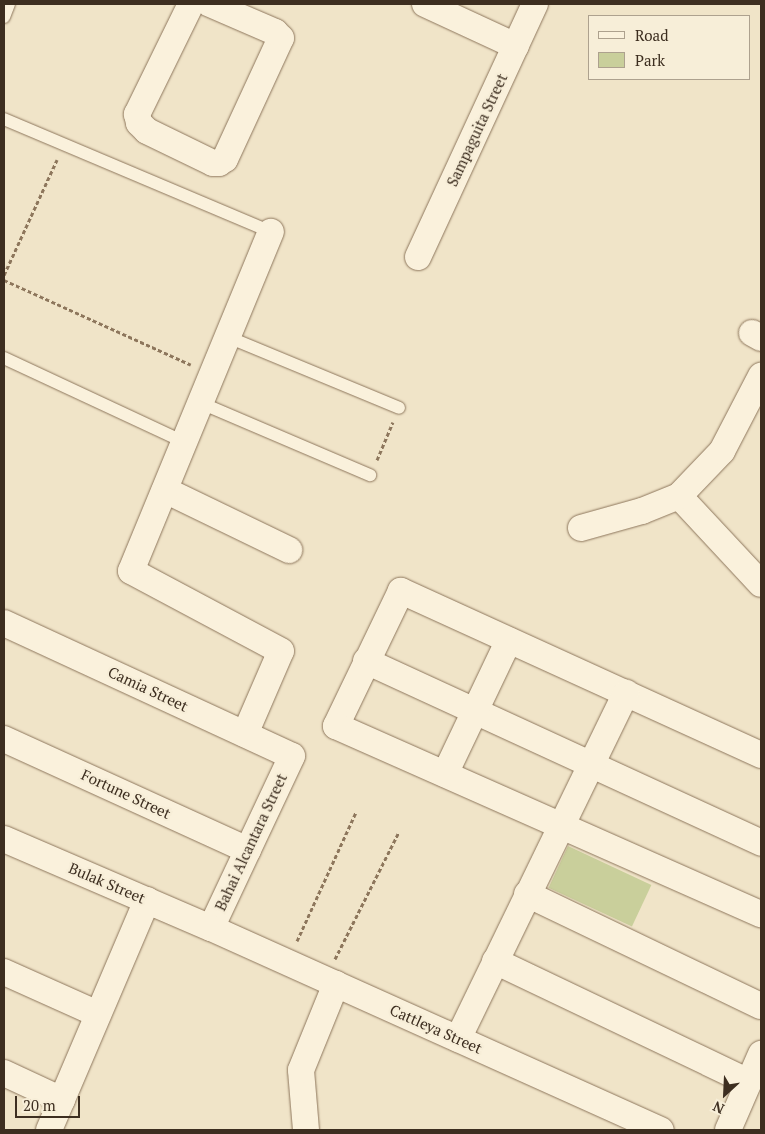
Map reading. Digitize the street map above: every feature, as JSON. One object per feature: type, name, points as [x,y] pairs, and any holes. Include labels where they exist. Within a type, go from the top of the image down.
[{"type":"street","points":[[191,4],[137,114],[139,123],[147,131],[213,163],[220,163],[226,159],[282,38],[275,32],[210,4]]},
{"type":"street","points":[[425,4],[516,46]]},
{"type":"street","name":"Sampaguita Street","points":[[418,257],[535,4]]},
{"type":"street","points":[[245,734],[282,651],[131,571],[271,232]]},
{"type":"street","points":[[581,528],[642,511],[679,496],[722,451],[761,376]]},
{"type":"street","points":[[165,490],[289,550]]},
{"type":"street","points":[[679,496],[761,584]]},
{"type":"street","points":[[761,755],[401,591],[336,726],[761,914]]},
{"type":"street","name":"Camia Street","points":[[4,623],[292,756]]},
{"type":"street","points":[[445,774],[509,640]]},
{"type":"street","points":[[366,661],[761,843]]},
{"type":"street","points":[[458,1039],[626,693]]},
{"type":"street","name":"Fortune Street","points":[[4,739],[248,850]]},
{"type":"street","name":"Bahai Alcantara Street","points":[[210,928],[292,756]]},
{"type":"street","name":"Bulak Street","points":[[4,839],[210,928]]},
{"type":"street","points":[[527,894],[761,1006]]},
{"type":"street","points":[[49,1130],[147,900]]},
{"type":"street","name":"Cattleya Street","points":[[210,928],[662,1130]]},
{"type":"street","points":[[495,961],[749,1082]]},
{"type":"street","points":[[4,972],[98,1014]]},
{"type":"street","points":[[306,1130],[302,1070],[330,982]]},
{"type":"street","points":[[728,1130],[761,1054]]},
{"type":"street","points":[[4,1073],[62,1100]]},
{"type":"lane","points":[[4,17],[9,4]]},
{"type":"lane","points":[[4,119],[65,143],[271,232]]},
{"type":"lane","points":[[228,338],[399,408]]},
{"type":"lane","points":[[4,358],[184,442]]},
{"type":"lane","points":[[201,403],[370,476]]},
{"type":"path","points":[[4,275],[65,143]]},
{"type":"path","points":[[4,280],[212,375]]},
{"type":"path","points":[[370,476],[399,408]]},
{"type":"path","points":[[288,962],[356,812]]},
{"type":"path","points":[[330,982],[399,832]]},
{"type":"green space","points":[[568,846],[651,885],[632,927],[549,888]]}]
